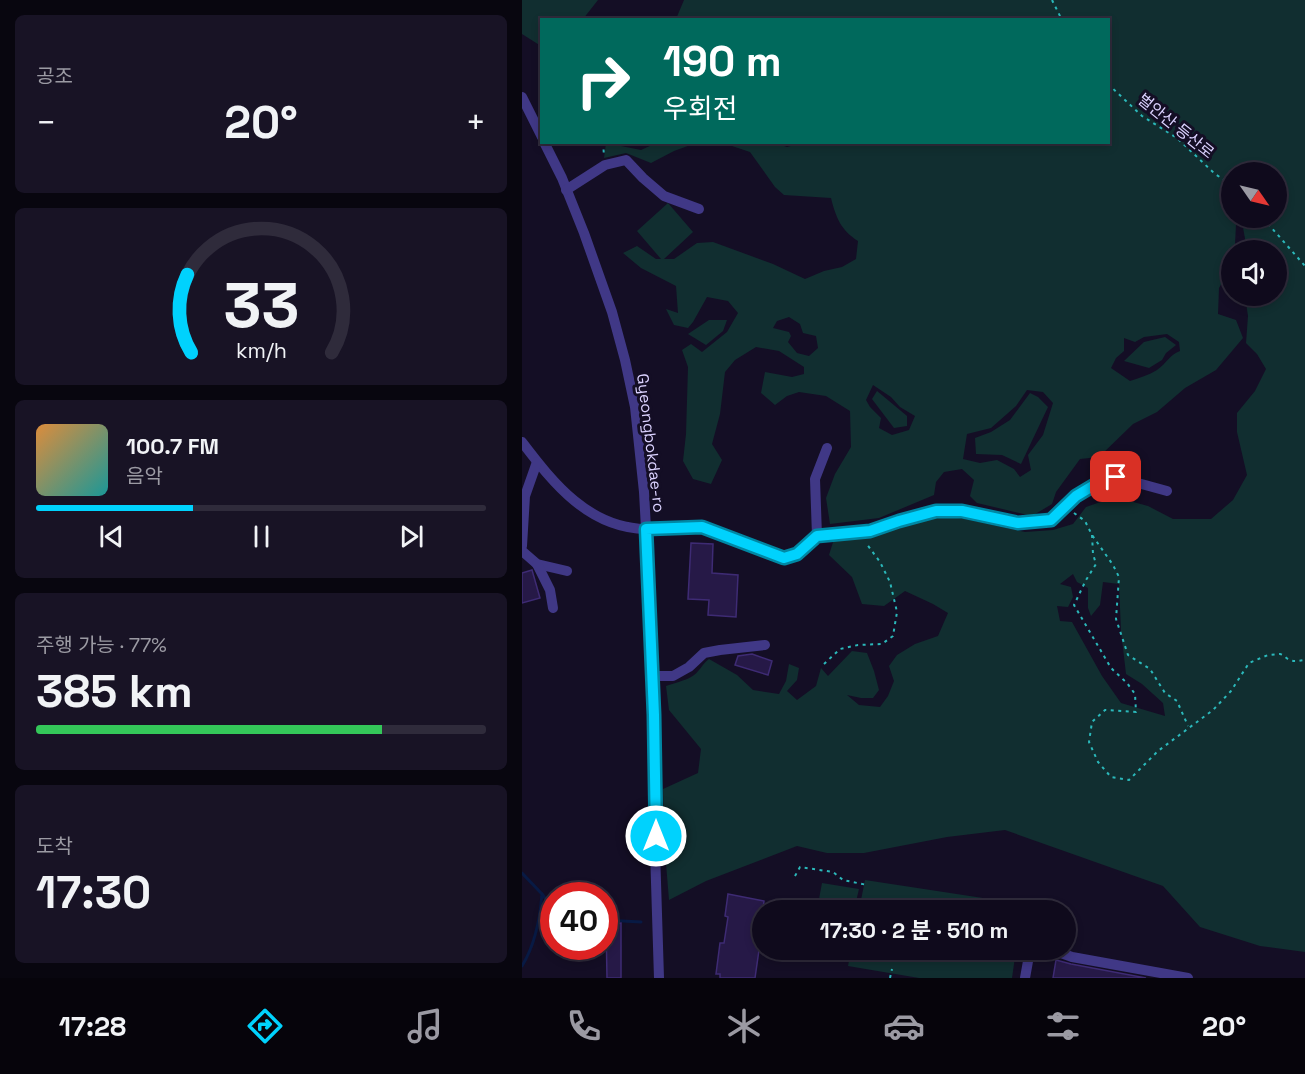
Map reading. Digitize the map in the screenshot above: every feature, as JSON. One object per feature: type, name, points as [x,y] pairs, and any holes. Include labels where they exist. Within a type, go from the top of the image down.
[{"type":"street","points":[[522,97],[526,113],[540,134]]},
{"type":"street","name":"Gyeongbokdae-ro","points":[[545,144],[566,190],[612,312],[625,360],[636,417],[646,529],[656,783],[655,850],[659,978]]},
{"type":"street","points":[[566,190],[605,165],[626,160],[642,178],[664,196],[699,209]]},
{"type":"street","points":[[522,442],[562,491],[579,506],[601,518],[626,528],[702,527],[784,558],[797,554],[817,536],[870,531],[936,511],[962,511],[1018,523],[1051,520],[1076,496],[1096,484],[1116,477],[1167,491]]},
{"type":"street","points":[[817,536],[816,479],[827,448]]},
{"type":"street","points":[[522,546],[525,496],[537,462]]},
{"type":"street","points":[[522,551],[537,564],[550,590],[553,608]]},
{"type":"street","points":[[537,564],[567,571]]},
{"type":"street","points":[[652,676],[673,676],[689,668],[704,653],[765,645]]},
{"type":"street","points":[[1076,958],[1188,978]]},
{"type":"street","points":[[1024,978],[1028,960]]},
{"type":"path","points":[[1052,0],[1061,18]]},
{"type":"path","name":"벌안산 등산로","points":[[1110,86],[1142,116],[1177,138],[1221,178]]},
{"type":"path","points":[[1272,228],[1305,266]]},
{"type":"path","points":[[1056,514],[1075,513],[1085,521],[1113,565],[1119,577],[1116,619],[1128,655],[1150,669],[1165,693],[1177,701],[1189,727]]},
{"type":"path","points":[[824,664],[840,649],[858,645],[882,644],[893,636],[897,612],[890,582],[880,562],[859,533]]},
{"type":"path","points":[[1092,534],[1096,564],[1074,605],[1111,668],[1135,694],[1136,712],[1105,710],[1092,722],[1089,742],[1098,762],[1110,777],[1129,780],[1158,752],[1213,710],[1232,691],[1249,663],[1273,654],[1283,655],[1291,661],[1305,660]]},
{"type":"path","points":[[795,876],[800,867],[833,872],[843,880],[867,885]]},
{"type":"path","points":[[890,978],[892,969]]},
{"type":"green space","points":[[522,0],[598,0],[584,18],[540,18],[540,45],[522,34]]},
{"type":"green space","points":[[684,0],[1305,0],[1305,952],[1260,946],[1200,927],[1163,886],[1005,830],[947,837],[864,853],[827,853],[797,846],[706,881],[669,900],[663,789],[698,773],[701,749],[669,710],[666,686],[694,675],[709,659],[737,675],[753,690],[779,694],[786,681],[789,664],[799,668],[797,680],[787,691],[797,700],[816,686],[821,668],[828,676],[852,651],[867,653],[879,690],[873,698],[847,695],[859,705],[880,707],[888,696],[894,681],[889,666],[897,655],[915,644],[938,636],[948,613],[905,591],[884,606],[862,604],[852,577],[829,555],[834,539],[866,537],[936,515],[1025,532],[1053,530],[1073,524],[1086,507],[1115,497],[1148,506],[1173,519],[1211,519],[1233,500],[1247,475],[1237,432],[1237,413],[1255,391],[1266,369],[1257,354],[1246,343],[1246,306],[1287,306],[1287,240],[1245,240],[1243,228],[1287,228],[1287,162],[1221,162],[1221,228],[1236,228],[1235,240],[1221,240],[1221,284],[1218,314],[1236,320],[1243,338],[1216,370],[1185,388],[1157,412],[1133,424],[1099,457],[1080,459],[1056,492],[1052,504],[1032,516],[977,503],[970,496],[974,480],[962,469],[944,472],[936,482],[934,495],[879,518],[830,524],[826,498],[835,474],[851,447],[850,411],[826,396],[799,392],[787,396],[775,405],[761,393],[765,372],[792,377],[804,374],[804,367],[779,351],[756,347],[735,360],[725,372],[720,414],[712,444],[722,460],[711,484],[693,479],[683,461],[688,367],[682,350],[691,344],[702,352],[727,332],[738,313],[728,301],[707,297],[688,328],[674,325],[666,309],[678,313],[676,286],[641,268],[623,253],[637,246],[656,259],[661,259],[637,231],[668,203],[693,232],[664,259],[674,259],[697,243],[713,242],[773,264],[805,279],[842,267],[856,259],[858,241],[840,223],[831,198],[784,195],[775,187],[750,152],[726,144],[778,144],[787,147],[798,144],[1110,144],[1110,18],[676,18]],"holes":[[[789,317],[800,324],[803,333],[816,336],[818,348],[809,356],[797,353],[788,342],[791,336],[789,332],[773,328],[777,321]],[[1167,334],[1179,342],[1180,351],[1157,370],[1130,381],[1111,368],[1116,358],[1124,351],[1124,338],[1135,342],[1144,337]],[[873,385],[891,397],[900,407],[915,416],[909,430],[892,435],[879,428],[881,418],[866,400]],[[1027,390],[1043,392],[1053,403],[1043,435],[1028,455],[1031,470],[1020,477],[1014,469],[997,460],[980,463],[963,459],[967,434],[991,428],[1016,406]],[[1073,574],[1077,582],[1088,588],[1088,608],[1091,616],[1100,605],[1103,582],[1119,584],[1126,674],[1142,684],[1163,703],[1165,716],[1121,703],[1102,676],[1072,622],[1060,621],[1057,606],[1068,607],[1073,597],[1071,587],[1060,584]]]},
{"type":"green space","points":[[606,144],[641,150],[651,144],[693,144],[651,163],[626,153],[604,158]]},
{"type":"green space","points":[[709,320],[727,320],[723,331],[706,345],[688,334]]},
{"type":"green space","points":[[1165,337],[1176,345],[1166,353],[1162,360],[1149,368],[1124,361],[1144,342]]},
{"type":"green space","points":[[877,391],[907,416],[907,426],[894,428],[872,399]]},
{"type":"green space","points":[[1030,393],[1048,407],[1021,464],[1002,455],[976,454],[975,438],[991,432],[1010,420]]},
{"type":"green space","points":[[865,880],[996,900],[861,900]]},
{"type":"green space","points":[[822,883],[859,889],[856,900],[819,900]]},
{"type":"green space","points":[[849,960],[1015,960],[1012,978],[919,978],[848,966]]},
{"type":"building","points":[[691,543],[713,544],[712,573],[738,575],[736,617],[708,615],[709,600],[688,599]]},
{"type":"building","points":[[532,570],[540,598],[522,603],[522,573]]},
{"type":"building","points":[[752,654],[772,661],[768,675],[735,665],[738,656]]},
{"type":"building","points":[[728,894],[759,900],[752,900],[752,960],[758,960],[755,978],[720,978],[720,974],[716,974],[720,943],[724,943],[728,917],[725,916]]},
{"type":"building","points":[[618,923],[621,923],[621,978],[607,978],[607,960],[618,960]]},
{"type":"building","points":[[1056,960],[1146,978],[1053,978]]},
{"type":"waterway","points":[[522,873],[542,894],[536,932],[522,966]]},
{"type":"waterway","points":[[618,921],[641,922]]},
{"type":"route","points":[[656,836],[654,715],[646,529],[702,527],[784,558],[797,554],[817,536],[870,531],[936,511],[962,511],[1018,523],[1051,520],[1076,496],[1096,484],[1116,477]]}]
